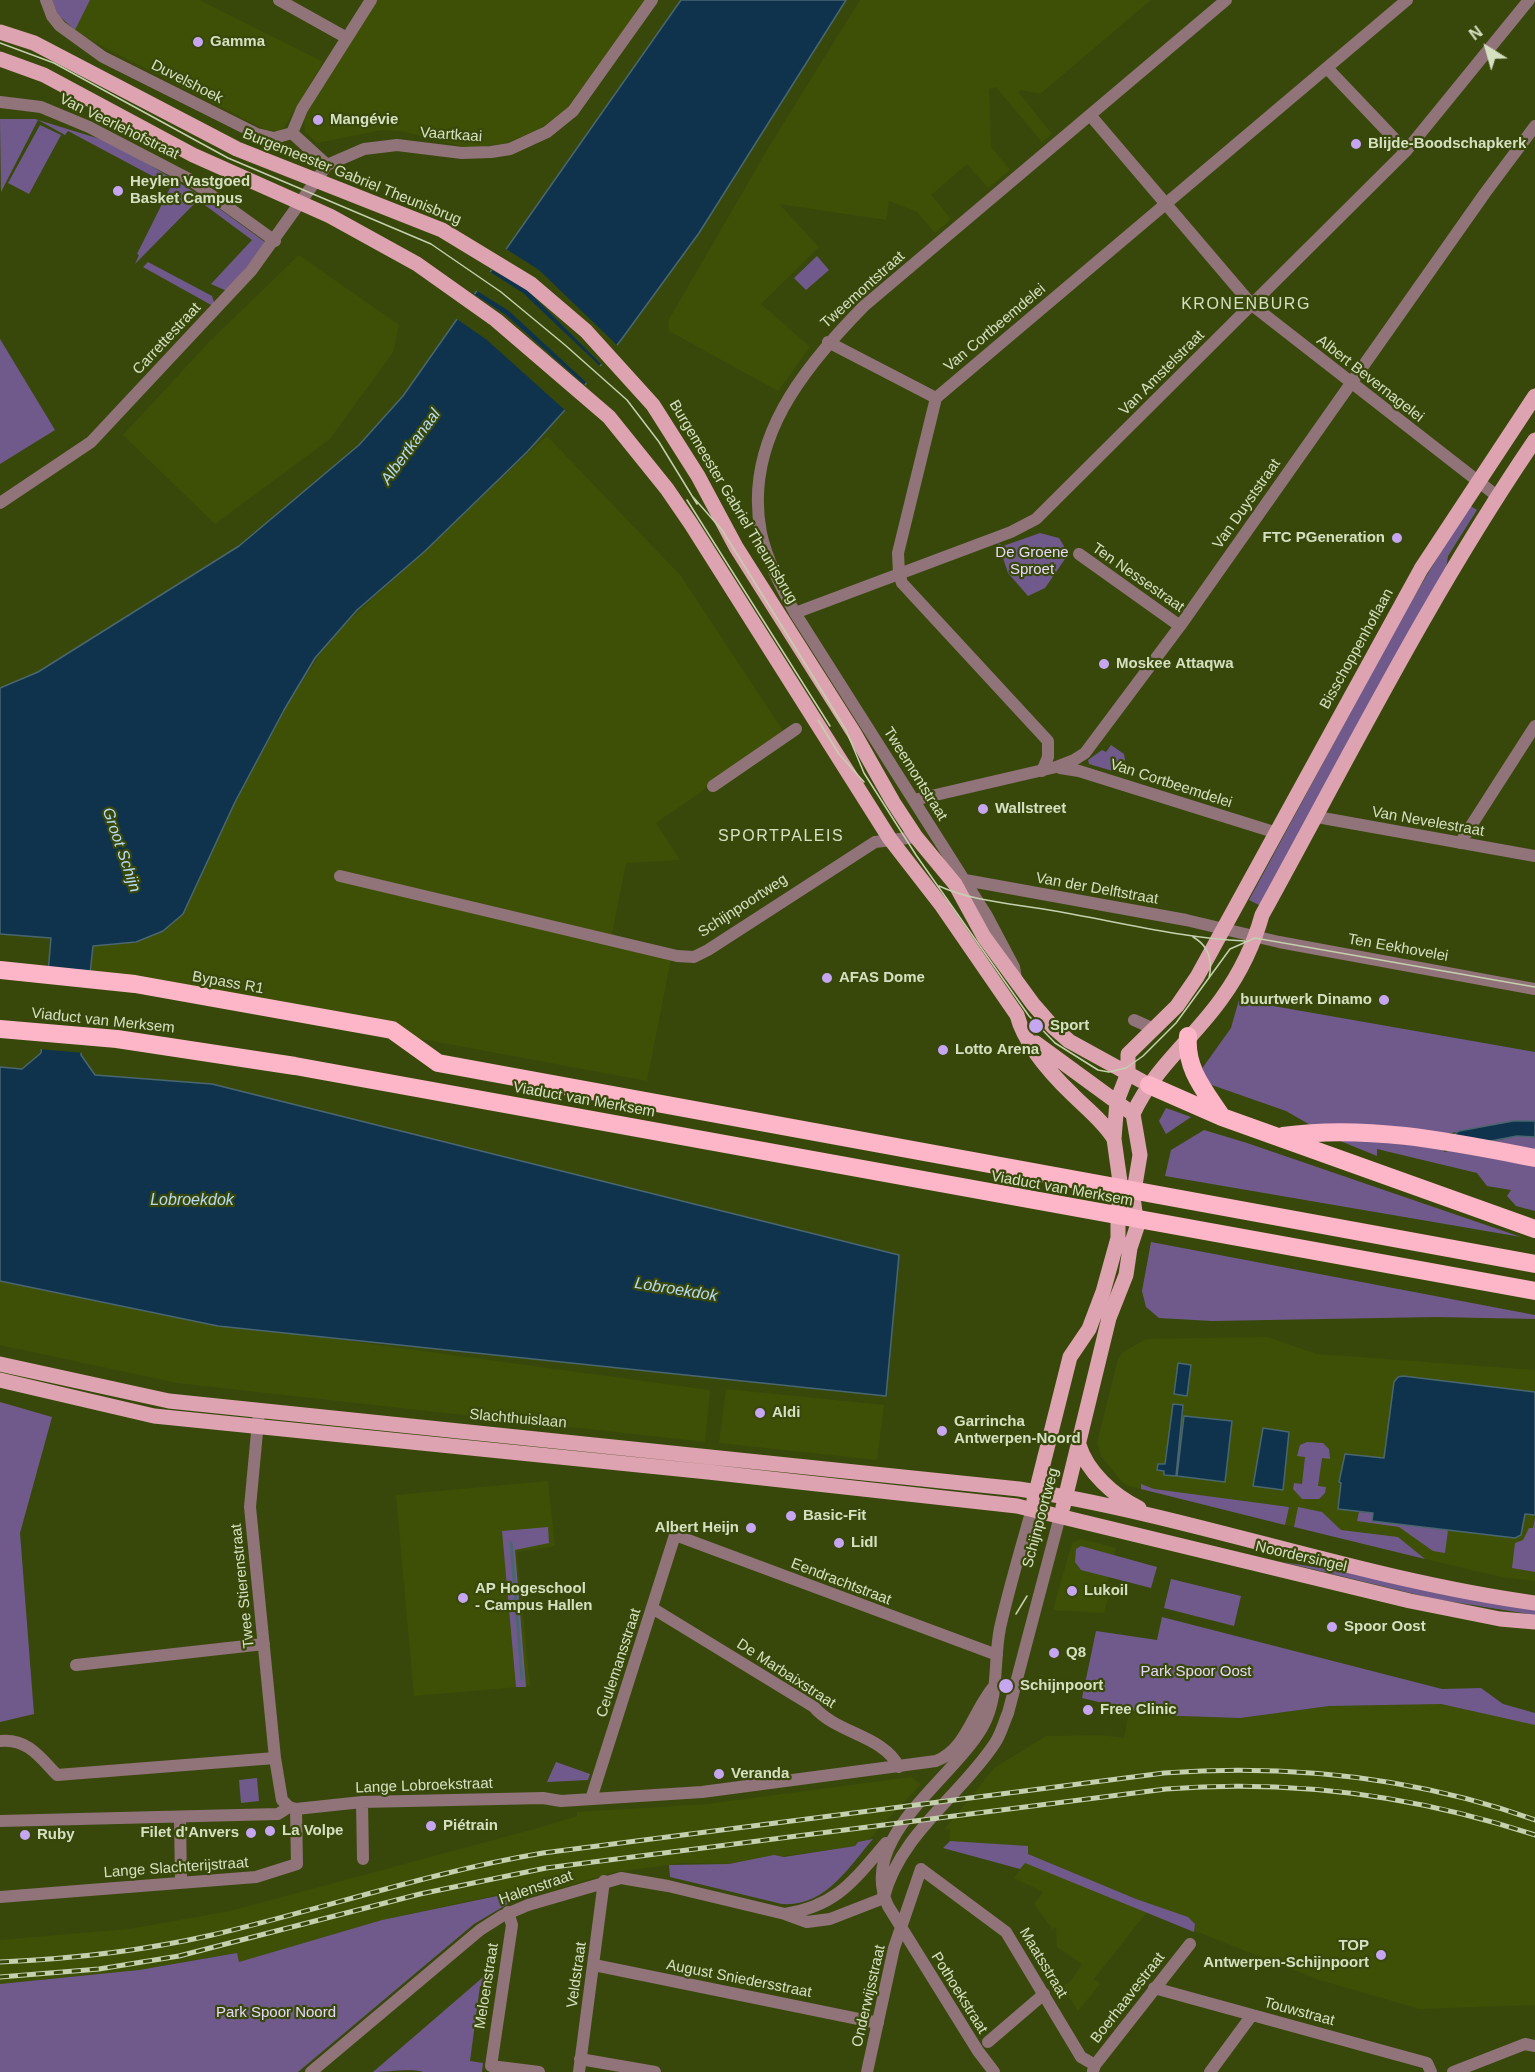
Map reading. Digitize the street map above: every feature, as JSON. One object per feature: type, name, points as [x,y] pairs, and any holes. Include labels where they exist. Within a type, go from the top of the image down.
[{"type":"highway","name":"Bypass R1","points":[[0,970],[135,984],[392,1030],[438,1063]]},
{"type":"highway","name":"Viaduct van Merksem","points":[[0,1029],[117,1039],[295,1066],[1535,1291]]},
{"type":"highway","points":[[1188,1036],[1187,1046],[1194,1075],[1222,1117]]},
{"type":"highway","name":"Viaduct van Merksem","points":[[438,1063],[1535,1264]]},
{"type":"highway","points":[[1149,1085],[1222,1117],[1535,1229]]},
{"type":"highway","points":[[1278,1137],[1302,1133],[1382,1134],[1450,1142],[1535,1158]]},
{"type":"main road","name":"Burgemeester Gabriel Theunisbrug","points":[[0,32],[34,43],[227,144],[298,175],[442,230],[531,284],[586,331],[653,405],[698,476],[736,547],[854,733],[916,837]]},
{"type":"main road","points":[[0,59],[44,75],[193,155],[323,213],[417,264],[496,320],[609,417],[691,524],[890,839],[952,921],[1017,1016],[1022,1033],[1064,1087],[1108,1129],[1114,1139]]},
{"type":"main road","name":"Bisschoppenhoflaan","points":[[1128,1073],[1128,1054],[1177,1006],[1197,977],[1422,569],[1477,481],[1535,396]]},
{"type":"main road","points":[[1022,1033],[1133,1113],[1149,1085],[1223,997],[1256,937],[1262,915],[1317,817],[1387,683],[1497,496],[1535,440]]},
{"type":"main road","points":[[916,837],[955,885],[984,937],[1053,1027],[1069,1041],[1149,1085]]},
{"type":"main road","name":"Schijnpoortweg","points":[[1032,1509],[1070,1357],[1089,1329],[1103,1292],[1118,1238],[1118,1209],[1122,1196],[1114,1139],[1117,1101],[1128,1073]]},
{"type":"main road","name":"Schijnpoortweg","points":[[1060,1516],[1109,1318],[1126,1275],[1130,1248],[1137,1227],[1133,1197],[1140,1155],[1133,1113]]},
{"type":"main road","name":"Slachthuislaan","points":[[0,1364],[169,1401],[1036,1492],[1065,1497]]},
{"type":"main road","points":[[0,1380],[154,1416],[257,1429],[730,1474],[1032,1509]]},
{"type":"main road","points":[[1079,1445],[1084,1459],[1116,1495],[1163,1520]]},
{"type":"main road","name":"Noordersingel","points":[[1065,1497],[1459,1591],[1535,1603]]},
{"type":"main road","name":"Noordersingel","points":[[1032,1509],[1410,1601],[1500,1619],[1535,1622]]},
{"type":"street","name":"Duvelshoek","points":[[46,0],[52,16],[60,26],[103,57],[257,134],[274,138],[292,134]]},
{"type":"street","points":[[279,0],[347,38]]},
{"type":"street","points":[[327,165],[292,134],[302,109],[371,0]]},
{"type":"street","name":"Vaartkaai","points":[[327,165],[364,149],[397,145],[462,153],[491,152],[510,149],[547,132],[573,111],[652,0]]},
{"type":"street","name":"Tweemontstraat","points":[[1016,980],[1012,961],[964,880],[795,613],[776,575],[761,533],[758,492],[766,447],[777,419],[801,376],[828,342],[864,306],[1227,0]]},
{"type":"street","name":"Van Cortbeemdelei","points":[[936,398],[1407,0]]},
{"type":"street","name":"Van Amstelstraat","points":[[795,613],[1011,532],[1036,519],[1406,151],[1528,0]]},
{"type":"street","points":[[1327,68],[1406,151]]},
{"type":"street","name":"Van Veerlehofstraat","points":[[0,102],[41,107],[89,127],[189,179],[275,241]]},
{"type":"street","name":"Albert Bevernagelei","points":[[1090,116],[1252,305],[1497,496]]},
{"type":"street","name":"Van Duyststraat","points":[[914,800],[1056,767],[1074,760],[1093,744],[1180,626],[1535,126]]},
{"type":"street","name":"Carrettestraat","points":[[0,503],[91,442],[226,298],[275,241],[327,165]]},
{"type":"street","points":[[828,342],[936,398],[898,553],[898,574],[902,583],[1048,741],[1048,757],[1042,771]]},
{"type":"street","name":"Ten Nessestraat","points":[[1079,554],[1180,626]]},
{"type":"street","points":[[1460,843],[1535,726]]},
{"type":"street","points":[[713,786],[796,729]]},
{"type":"street","name":"Van Cortbeemdelei","points":[[1056,767],[1080,771],[1276,833]]},
{"type":"street","name":"Van Nevelestraat","points":[[1317,817],[1535,856]]},
{"type":"street","name":"Schijnpoortweg","points":[[340,876],[677,956],[694,957],[875,842],[916,837]]},
{"type":"street","name":"Van der Delftstraat","points":[[964,880],[1224,928]]},
{"type":"street","points":[[1224,928],[1256,937]]},
{"type":"street","name":"Ten Eekhovelei","points":[[1256,937],[1535,988]]},
{"type":"street","points":[[1134,1020],[1154,1029]]},
{"type":"street","name":"Twee Stierenstraat","points":[[259,1411],[250,1507],[275,1758]]},
{"type":"street","name":"Schijnpoortweg","points":[[901,1927],[884,1898],[880,1872],[891,1838],[974,1740],[994,1699],[1000,1628],[1032,1509]]},
{"type":"street","name":"Schijnpoortweg","points":[[884,1898],[894,1868],[905,1851],[997,1741],[1008,1713],[1060,1516]]},
{"type":"street","name":"Eendrachtstraat","points":[[675,1535],[997,1656]]},
{"type":"street","name":"Ceulemansstraat","points":[[591,1799],[675,1535]]},
{"type":"street","name":"De Marbaixstraat","points":[[652,1608],[814,1707],[820,1714],[860,1738],[867,1739],[893,1756],[898,1767]]},
{"type":"street","points":[[76,1665],[264,1644]]},
{"type":"street","points":[[898,1767],[936,1761],[949,1755],[962,1739],[984,1696],[997,1683]]},
{"type":"street","points":[[0,1741],[13,1739],[26,1744],[57,1775],[275,1758],[282,1800],[292,1808]]},
{"type":"street","name":"Lange Lobroekstraat","points":[[0,1821],[278,1814],[292,1808],[362,1802],[591,1799],[702,1792],[898,1767]]},
{"type":"street","points":[[362,1802],[363,1859]]},
{"type":"street","name":"Lange Slachterijstraat","points":[[0,1897],[256,1877],[297,1864],[292,1808]]},
{"type":"street","points":[[180,1817],[181,1882]]},
{"type":"street","name":"Halenstraat","points":[[785,1914],[822,1905],[834,1898],[891,1838]]},
{"type":"street","name":"Maatsstraat","points":[[901,1927],[921,1869],[1006,1932],[1082,2057],[1094,2068]]},
{"type":"street","name":"Halenstraat","points":[[311,2072],[473,1935],[508,1912],[604,1881],[636,1879],[785,1914],[800,1921],[821,1921],[884,1898]]},
{"type":"street","name":"Veldstraat","points":[[580,2066],[604,1881]]},
{"type":"street","name":"Meloenstraat","points":[[508,1912],[512,1925],[491,2066],[539,2072]]},
{"type":"street","name":"Onderwijsstraat","points":[[867,2072],[894,1948],[901,1927]]},
{"type":"street","name":"Pothoekstraat","points":[[901,1927],[987,2070]]},
{"type":"street","name":"Boerhaavestraat","points":[[1094,2068],[1190,1944]]},
{"type":"street","name":"August Sniedersstraat","points":[[594,1965],[878,2023]]},
{"type":"street","name":"Touwstraat","points":[[1154,1988],[1427,2063],[1431,2072]]},
{"type":"street","points":[[988,2042],[1044,1994]]},
{"type":"street","points":[[1210,2072],[1252,2015]]},
{"type":"street","points":[[1453,2072],[1525,2044],[1535,2046]]},
{"type":"street","points":[[580,2066],[655,2072]]},
{"type":"shaded area","points":[[90,0],[199,0],[323,62],[284,128],[278,131],[266,130],[84,37],[75,30]]},
{"type":"shaded area","points":[[377,0],[646,0],[565,111],[537,130],[506,143],[470,148],[401,131],[382,130],[317,143],[305,132],[304,118]]},
{"type":"shaded area","points":[[860,0],[1151,0],[1040,94],[1021,90],[1018,92],[1052,134],[1042,142],[996,87],[989,89],[991,147],[1010,170],[988,188],[967,164],[931,195],[951,219],[935,233],[917,212],[889,201],[886,220],[779,204],[819,247],[761,304],[810,347],[778,391],[669,331],[668,321],[770,145]]},
{"type":"shaded area","points":[[299,255],[399,325],[393,352],[330,439],[215,524],[123,435],[210,341]]},
{"type":"shaded area","points":[[547,436],[681,576],[785,734],[656,823],[680,860],[626,863],[611,938],[671,959],[647,1081],[411,1037],[89,985],[93,946],[136,942],[163,931],[284,710],[331,638]]},
{"type":"shaded area","points":[[0,1281],[217,1326],[290,1333],[710,1390],[705,1442],[177,1383],[0,1345]]},
{"type":"shaded area","points":[[1267,1337],[1317,1354],[1535,1370],[1535,1581],[1501,1577],[1387,1550],[1129,1486],[1122,1482],[1101,1456],[1097,1443],[1118,1359],[1123,1352],[1146,1339]]},
{"type":"shaded area","points":[[726,1389],[884,1405],[877,1460],[719,1443]]},
{"type":"shaded area","name":"AP Hogeschool - Campus Hallen","points":[[548,1481],[555,1546],[517,1552],[530,1686],[414,1696],[396,1495]]},
{"type":"shaded area","points":[[1081,1539],[1116,1548],[1107,1583],[1112,1584],[1104,1613],[1053,1610],[1072,1543]]},
{"type":"shaded area","points":[[1441,1704],[1535,1725],[1535,2005],[1420,2009],[1319,1980],[1147,1912],[1094,1979],[1100,1984],[1078,2011],[1066,1992],[1055,1998],[1052,1992],[1070,1982],[1082,1964],[1057,1947],[1056,1927],[1052,1929],[1034,1904],[1043,1892],[1014,1878],[1024,1864],[943,1848],[950,1841],[950,1829],[944,1830],[994,1768],[1046,1736],[1102,1735],[1124,1738],[1130,1708],[1152,1715],[1240,1718],[1329,1706]]},
{"type":"shaded area","points":[[911,1777],[921,1784],[868,1840],[858,1842],[855,1846],[729,1864],[683,1863],[615,1872],[511,1902],[506,1893],[382,1920],[239,1962],[236,1953],[139,1970],[0,1984],[0,1940],[129,1929],[230,1911],[538,1828],[577,1816],[577,1812],[707,1804]]},
{"type":"green space","points":[[52,0],[90,0],[75,30],[58,15]]},
{"type":"green space","points":[[0,119],[35,119],[113,143],[206,199],[265,242],[229,292],[211,284],[252,240],[198,200],[135,264],[139,255],[137,254],[171,186],[68,131],[65,135],[38,120],[1,192]]},
{"type":"green space","points":[[40,125],[61,135],[29,194],[8,183]]},
{"type":"green space","points":[[817,256],[829,270],[806,290],[794,278]]},
{"type":"green space","points":[[148,262],[212,296],[215,305],[213,306],[143,267]]},
{"type":"green space","points":[[0,339],[55,430],[0,464]]},
{"type":"green space","points":[[1469,505],[1477,510],[1448,556],[1446,569],[1261,906],[1249,900],[1403,615]]},
{"type":"green space","name":"De Groene Sproet","points":[[1040,533],[1059,538],[1064,546],[1062,555],[1065,559],[1045,588],[1028,596],[1008,573],[998,543],[1003,546]]},
{"type":"green space","points":[[1111,745],[1124,754],[1125,760],[1116,772],[1089,764],[1088,760],[1102,750],[1106,752]]},
{"type":"green space","points":[[1239,1000],[1535,1052],[1535,1121],[1513,1121],[1441,1135],[1444,1152],[1517,1136],[1535,1137],[1535,1211],[1516,1206],[1507,1196],[1511,1190],[1487,1186],[1477,1173],[1377,1149],[1377,1156],[1333,1138],[1286,1111],[1209,1084],[1201,1070],[1231,1028]]},
{"type":"green space","points":[[1166,1108],[1191,1117],[1166,1134],[1159,1121]]},
{"type":"green space","points":[[1204,1130],[1521,1237],[1165,1176],[1171,1150]]},
{"type":"green space","points":[[1151,1242],[1535,1315],[1535,1319],[1436,1317],[1212,1321],[1159,1318],[1146,1307],[1142,1291]]},
{"type":"green space","points":[[0,1402],[52,1417],[20,1533],[34,1714],[0,1722]]},
{"type":"green space","points":[[1307,1442],[1323,1443],[1329,1449],[1330,1459],[1322,1458],[1318,1486],[1326,1487],[1325,1493],[1319,1499],[1302,1499],[1293,1489],[1294,1483],[1302,1484],[1305,1457],[1297,1456],[1300,1445]]},
{"type":"green space","points":[[1141,1484],[1154,1489],[1289,1507],[1285,1525],[1141,1489]]},
{"type":"green space","points":[[1298,1507],[1322,1512],[1341,1530],[1398,1537],[1425,1559],[1294,1527]]},
{"type":"green space","points":[[1359,1512],[1373,1513],[1373,1521],[1448,1530],[1445,1553],[1433,1551],[1399,1527],[1357,1521]]},
{"type":"green space","points":[[1098,1517],[1283,1562],[1364,1575],[1479,1601],[1535,1610],[1535,1615],[1435,1599]]},
{"type":"green space","points":[[1535,1518],[1535,1572],[1512,1568],[1515,1543],[1523,1540],[1529,1528],[1533,1528]]},
{"type":"green space","points":[[548,1527],[549,1543],[515,1550],[526,1687],[516,1687],[502,1531]]},
{"type":"green space","points":[[1081,1546],[1157,1567],[1151,1588],[1081,1570],[1075,1562],[1076,1549]]},
{"type":"green space","points":[[1171,1579],[1241,1596],[1234,1626],[1164,1608]]},
{"type":"green space","name":"Park Spoor Oost","points":[[1162,1617],[1442,1689],[1481,1688],[1503,1704],[1535,1713],[1535,1725],[1441,1704],[1329,1706],[1240,1718],[1152,1715],[1082,1698],[1096,1631],[1157,1640]]},
{"type":"green space","points":[[556,1762],[590,1774],[588,1780],[547,1782]]},
{"type":"green space","points":[[257,1778],[259,1801],[241,1803],[239,1780]]},
{"type":"green space","points":[[873,1839],[834,1884],[811,1899],[797,1903],[782,1904],[670,1877],[669,1865],[729,1864],[774,1855],[784,1857],[855,1846],[858,1842]]},
{"type":"green space","points":[[950,1841],[1028,1846],[1028,1854],[1136,1899],[1188,1917],[1195,1924],[1194,1932],[1025,1863],[1020,1869],[943,1848]]},
{"type":"green space","name":"Park Spoor Noord","points":[[545,1886],[546,1891],[511,1902],[474,1924],[298,2072],[0,2072],[0,1984],[139,1970],[237,1953],[239,1962],[382,1920]]},
{"type":"green space","points":[[496,1966],[493,1987],[480,1986],[470,2061],[483,2063],[482,2072],[407,2070],[373,2072]]},
{"type":"water","points":[[681,0],[846,0],[699,233],[621,340],[564,411],[527,452],[425,551],[357,610],[315,658],[284,710],[235,802],[183,914],[163,931],[136,942],[93,946],[81,1055],[95,1075],[212,1084],[899,1255],[886,1396],[218,1326],[0,1281],[0,1067],[22,1069],[41,1053],[51,938],[0,934],[0,688],[38,672],[239,546],[359,445],[403,396]]},
{"type":"water","points":[[1513,1121],[1535,1121],[1535,1137],[1517,1136],[1459,1147],[1455,1134],[1459,1131]]},
{"type":"water","points":[[1178,1363],[1191,1365],[1187,1396],[1174,1394]]},
{"type":"water","points":[[1398,1377],[1535,1392],[1535,1515],[1525,1514],[1521,1535],[1515,1538],[1372,1521],[1373,1513],[1338,1509],[1341,1483],[1339,1482],[1345,1454],[1384,1458],[1394,1382]]},
{"type":"water","points":[[1173,1404],[1183,1405],[1176,1476],[1164,1475],[1164,1471],[1157,1470],[1158,1464],[1165,1464]]},
{"type":"water","points":[[1184,1416],[1232,1421],[1225,1482],[1177,1476]]},
{"type":"water","points":[[1263,1428],[1289,1432],[1283,1490],[1253,1486]]},
{"type":"pier","points":[[503,247],[539,270],[619,347],[603,366],[525,288],[488,268]]},
{"type":"pier","points":[[487,270],[523,293],[602,368],[589,385],[509,311],[474,289]]},
{"type":"pier","points":[[471,292],[506,315],[587,387],[567,412],[487,340],[454,317]]},
{"type":"pier","points":[[43,982],[92,986],[85,1053],[38,1049]]},
{"type":"waterway","points":[[511,1543],[522,1679]]},
{"type":"tram line","points":[[0,43],[54,63],[228,158],[431,244],[501,292],[627,400],[659,442],[697,504]]},
{"type":"tram line","points":[[693,497],[722,530],[846,730],[864,773],[916,855],[1029,1016],[1055,1043],[1098,1070],[1109,1072],[1126,1068],[1143,1056],[1176,1023],[1230,949],[1255,938],[1535,987]]},
{"type":"tram line","points":[[687,500],[830,726]]},
{"type":"tram line","points":[[818,720],[839,754],[864,782]]},
{"type":"tram line","points":[[939,886],[967,896],[996,902],[1174,933],[1245,941]]},
{"type":"tram line","points":[[1193,937],[1203,945],[1210,959],[1209,978]]},
{"type":"tram line","points":[[1016,1614],[1027,1596]]},
{"type":"railway","points":[[0,1962],[53,1959],[186,1941],[418,1880],[543,1853],[1164,1773],[1259,1770],[1352,1777],[1444,1793],[1535,1820]]},
{"type":"railway","points":[[0,1977],[99,1969],[179,1956],[420,1894],[546,1868],[1166,1789],[1260,1786],[1353,1793],[1444,1810],[1535,1835]]},
{"type":"place","name":"Gamma","points":[[198,42]]},
{"type":"place","name":"Mangévie","points":[[318,120]]},
{"type":"place","name":"Blijde-Boodschapkerk","points":[[1356,144]]},
{"type":"place","name":"Heylen Vastgoed Basket Campus","points":[[118,191]]},
{"type":"place","name":"FTC PGeneration","points":[[1397,538]]},
{"type":"place","name":"Moskee Attaqwa","points":[[1104,664]]},
{"type":"place","name":"Wallstreet","points":[[983,809]]},
{"type":"place","name":"AFAS Dome","points":[[827,978]]},
{"type":"place","name":"buurtwerk Dinamo","points":[[1384,1000]]},
{"type":"place","name":"Sport","points":[[1036,1026]]},
{"type":"place","name":"Lotto Arena","points":[[943,1050]]},
{"type":"place","name":"Aldi","points":[[760,1413]]},
{"type":"place","name":"Garrincha Antwerpen-Noord","points":[[942,1431]]},
{"type":"place","name":"Basic-Fit","points":[[791,1516]]},
{"type":"place","name":"Albert Heijn","points":[[751,1528]]},
{"type":"place","name":"Lidl","points":[[839,1543]]},
{"type":"place","name":"Lukoil","points":[[1072,1591]]},
{"type":"place","name":"AP Hogeschool - Campus Hallen","points":[[463,1598]]},
{"type":"place","name":"Spoor Oost","points":[[1332,1627]]},
{"type":"place","name":"Q8","points":[[1054,1653]]},
{"type":"place","name":"Schijnpoort","points":[[1006,1686]]},
{"type":"place","name":"Free Clinic","points":[[1088,1710]]},
{"type":"place","name":"Veranda","points":[[719,1774]]},
{"type":"place","name":"Piétrain","points":[[431,1826]]},
{"type":"place","name":"La Volpe","points":[[270,1831]]},
{"type":"place","name":"Filet d'Anvers","points":[[251,1833]]},
{"type":"place","name":"Ruby","points":[[25,1835]]},
{"type":"place","name":"TOP Antwerpen-Schijnpoort","points":[[1381,1955]]},
{"type":"district","name":"KRONENBURG","points":[[1246,305]]},
{"type":"district","name":"SPORTPALEIS","points":[[781,837]]},
{"type":"water label","name":"Albertkanaal","points":[[411,447]]},
{"type":"water label","name":"Groot Schijn","points":[[121,850]]},
{"type":"water label","name":"Lobroekdok","points":[[192,1201]]},
{"type":"water label","name":"Lobroekdok","points":[[676,1290]]}]
